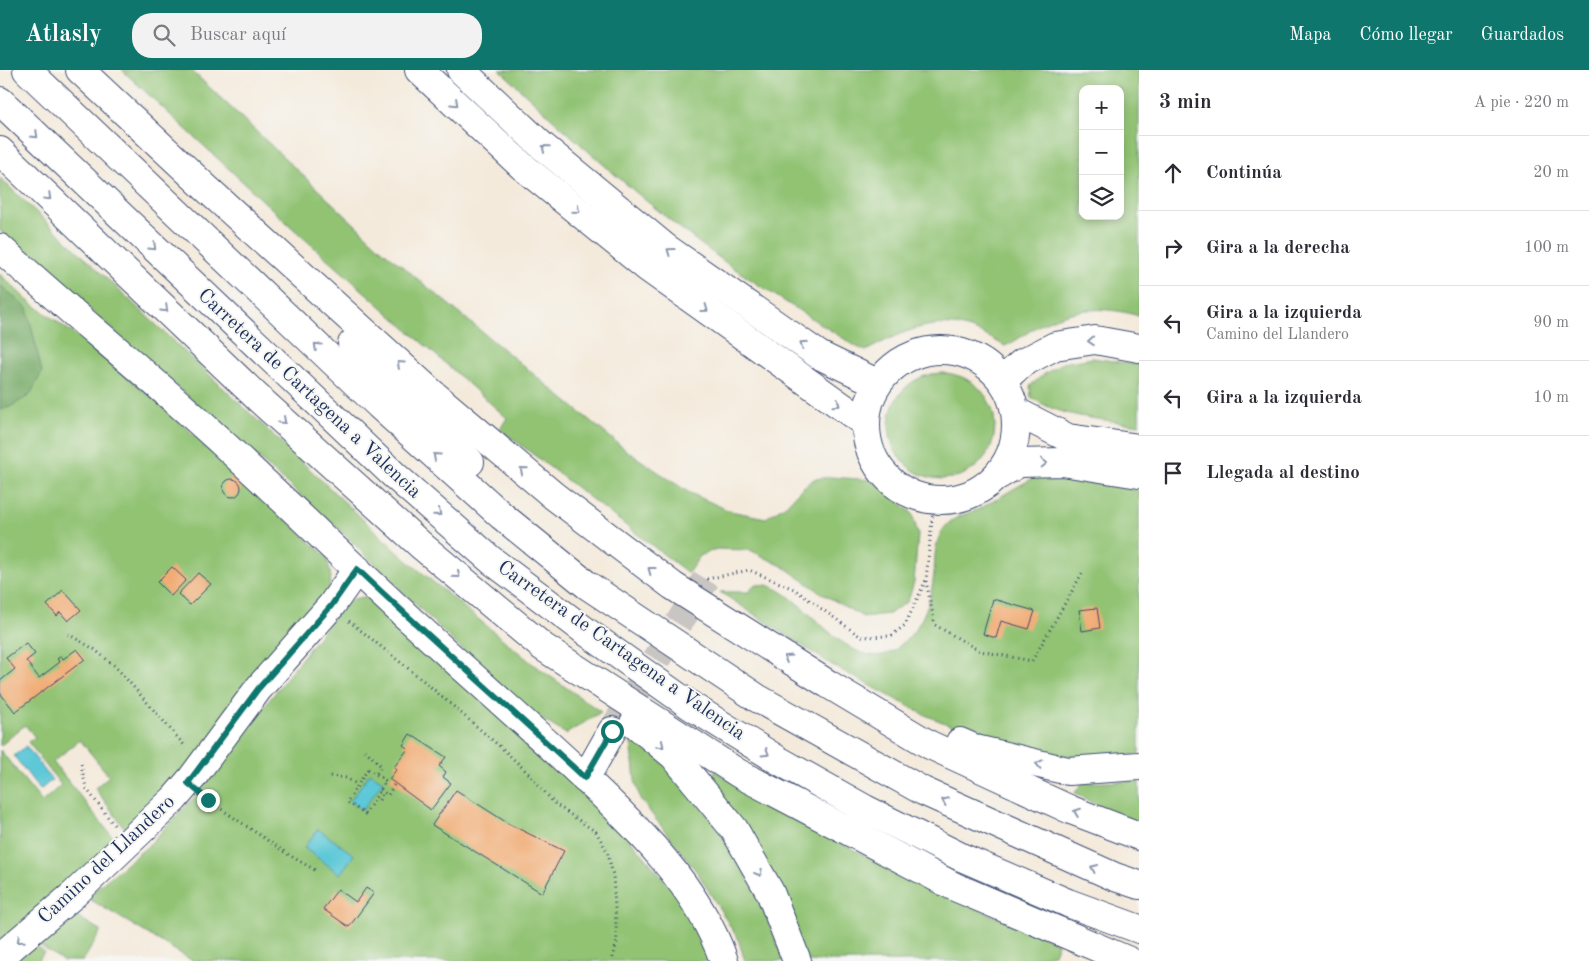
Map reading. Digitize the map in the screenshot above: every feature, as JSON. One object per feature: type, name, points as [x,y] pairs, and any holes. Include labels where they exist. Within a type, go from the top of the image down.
[{"type":"main road","name":"Carretera de Cartagena a Valencia","points":[[28,70],[289,320],[502,516],[587,586],[757,698],[923,791],[1116,877],[1139,885]]},
{"type":"main road","points":[[80,70],[206,188],[433,394],[554,496],[673,586],[828,684],[930,745],[1071,810],[1139,836]]},
{"type":"main road","points":[[419,70],[522,166],[648,268],[865,423]]},
{"type":"main road","points":[[461,70],[541,145],[666,248],[819,355],[877,383]]},
{"type":"main road","name":"Carretera de Cartagena a Valencia","points":[[0,101],[394,475],[492,560],[588,633],[691,706],[770,755],[865,809],[961,857],[1068,903],[1139,929]]},
{"type":"main road","points":[[0,151],[258,398],[423,546],[674,756],[734,829],[770,892],[797,961]]},
{"type":"main road","points":[[206,188],[313,303],[448,442],[510,500],[596,574],[757,698]]},
{"type":"main road","points":[[0,248],[178,403],[414,623],[515,712],[585,778],[643,837],[698,905],[724,961]]},
{"type":"main road","points":[[1003,380],[1022,363],[1055,346],[1095,340],[1139,348]]},
{"type":"main road","points":[[998,475],[1015,446],[1017,412],[1003,380],[982,360],[954,349],[925,350],[898,362],[877,383],[868,402],[865,423],[868,446],[879,467],[894,484],[913,495],[934,500],[952,500],[969,495],[985,487],[998,475],[1019,463],[1062,462],[1139,474]]},
{"type":"main road","points":[[1017,412],[1068,438],[1139,448]]},
{"type":"main road","name":"Camino del Llandero","points":[[0,957],[72,896],[163,811],[195,774],[258,689],[331,606],[357,569]]},
{"type":"main road","points":[[542,647],[747,777],[954,887],[1129,961]]},
{"type":"main road","points":[[828,684],[976,749],[1068,771],[1139,766]]},
{"type":"main road","points":[[585,778],[612,731]]},
{"type":"path","points":[[934,500],[926,580],[935,625],[980,651],[1032,661],[1084,570]]},
{"type":"path","points":[[706,579],[749,570],[794,590],[861,637],[891,636],[905,625],[926,580]]},
{"type":"path","points":[[331,606],[425,682],[504,750],[529,774],[554,804],[596,832],[607,852],[613,875],[617,942],[612,961]]},
{"type":"path","points":[[68,634],[94,649],[116,667],[195,774],[234,818],[315,870]]},
{"type":"path","points":[[365,750],[381,766],[376,774]]},
{"type":"path","points":[[81,764],[86,788],[128,844]]},
{"type":"path","points":[[379,800],[386,781],[368,769],[347,802],[365,814],[382,791]]},
{"type":"path","points":[[330,776],[346,778],[358,785]]},
{"type":"path","points":[[382,791],[388,794],[395,783]]},
{"type":"green space","points":[[122,70],[191,70],[380,248],[627,451],[688,492],[730,511],[766,518],[786,505],[802,488],[814,479],[831,477],[873,480],[912,513],[918,534],[914,582],[908,601],[889,614],[863,617],[823,594],[784,567],[750,550],[716,549],[700,556],[688,573],[500,429],[507,418],[298,233]]},
{"type":"green space","points":[[500,70],[1139,70],[1139,316],[1112,310],[1075,312],[1038,326],[1005,346],[969,328],[950,325],[925,326],[900,334],[866,351],[729,265],[669,219],[583,146]]},
{"type":"green space","points":[[0,178],[403,557],[534,665],[601,712],[566,734],[530,712],[454,642],[341,531],[0,231]]},
{"type":"green space","points":[[0,274],[27,300],[81,339],[167,410],[327,557],[331,577],[328,594],[190,770],[128,830],[122,825],[95,788],[109,776],[80,740],[53,762],[115,840],[0,944],[0,750],[42,802],[61,785],[28,742],[35,737],[25,725],[0,746]]},
{"type":"green space","points":[[0,285],[27,308],[42,372],[30,395],[10,407],[0,410]]},
{"type":"green space","points":[[1093,358],[1139,365],[1139,425],[1069,414],[1031,397],[1030,386],[1062,363]]},
{"type":"green space","points":[[942,373],[962,377],[980,388],[991,406],[995,426],[991,446],[980,464],[962,475],[942,479],[922,475],[904,464],[893,446],[889,426],[893,406],[904,388],[922,377]]},
{"type":"green space","points":[[1037,476],[1051,476],[1139,491],[1139,754],[1124,756],[1067,756],[1013,748],[977,736],[925,715],[832,665],[720,592],[750,592],[752,587],[767,585],[783,592],[836,638],[855,650],[874,655],[893,651],[912,634],[926,610],[933,584],[937,543],[945,527],[954,519],[981,508]]},
{"type":"green space","points":[[368,596],[383,606],[628,837],[677,895],[713,961],[193,961],[86,897],[148,846],[195,796],[343,605],[353,599]]},
{"type":"green space","points":[[630,734],[671,770],[716,825],[757,894],[784,961],[745,961],[738,939],[697,872],[640,799],[635,780]]},
{"type":"green space","points":[[715,771],[797,822],[963,903],[1058,943],[1054,954],[1019,961],[804,961],[710,780]]},
{"type":"green space","points":[[1139,781],[1139,825],[1123,820],[1075,793],[1082,783]]},
{"type":"green space","points":[[69,911],[101,931],[83,961],[63,961],[33,941]]},
{"type":"green space","points":[[31,943],[44,952],[38,961],[17,961],[14,957]]},
{"type":"water","points":[[26,746],[52,780],[40,790],[14,756]]},
{"type":"water","points":[[370,773],[383,781],[363,810],[350,801]]},
{"type":"water","points":[[318,829],[354,855],[340,874],[304,848]]},
{"type":"building","points":[[232,479],[238,482],[241,488],[238,494],[232,497],[226,494],[223,488],[226,482]]},
{"type":"building","points":[[172,567],[186,580],[171,596],[157,582]]},
{"type":"building","points":[[198,573],[211,584],[190,605],[178,594]]},
{"type":"building","points":[[63,590],[81,610],[68,621],[60,612],[57,616],[47,605]]},
{"type":"building","points":[[993,599],[1035,611],[1029,629],[1001,621],[996,638],[983,634]]},
{"type":"building","points":[[1097,608],[1100,628],[1082,631],[1079,610]]},
{"type":"building","points":[[26,643],[35,654],[26,661],[39,678],[60,662],[57,659],[61,656],[63,659],[77,649],[85,659],[15,712],[0,693],[0,681],[15,669],[6,658]]},
{"type":"building","points":[[410,734],[446,757],[439,766],[446,772],[443,777],[451,783],[431,810],[389,779],[397,769],[394,767],[408,749],[403,745]]},
{"type":"building","points":[[456,790],[509,824],[564,851],[542,893],[432,825]]},
{"type":"building","points":[[366,888],[374,893],[349,927],[323,909],[338,889],[356,902]]},
{"type":"tunnel","points":[[612,731],[706,579]]},
{"type":"route","points":[[208,800],[188,783],[258,689],[331,606],[357,569],[585,778],[612,731]]}]
